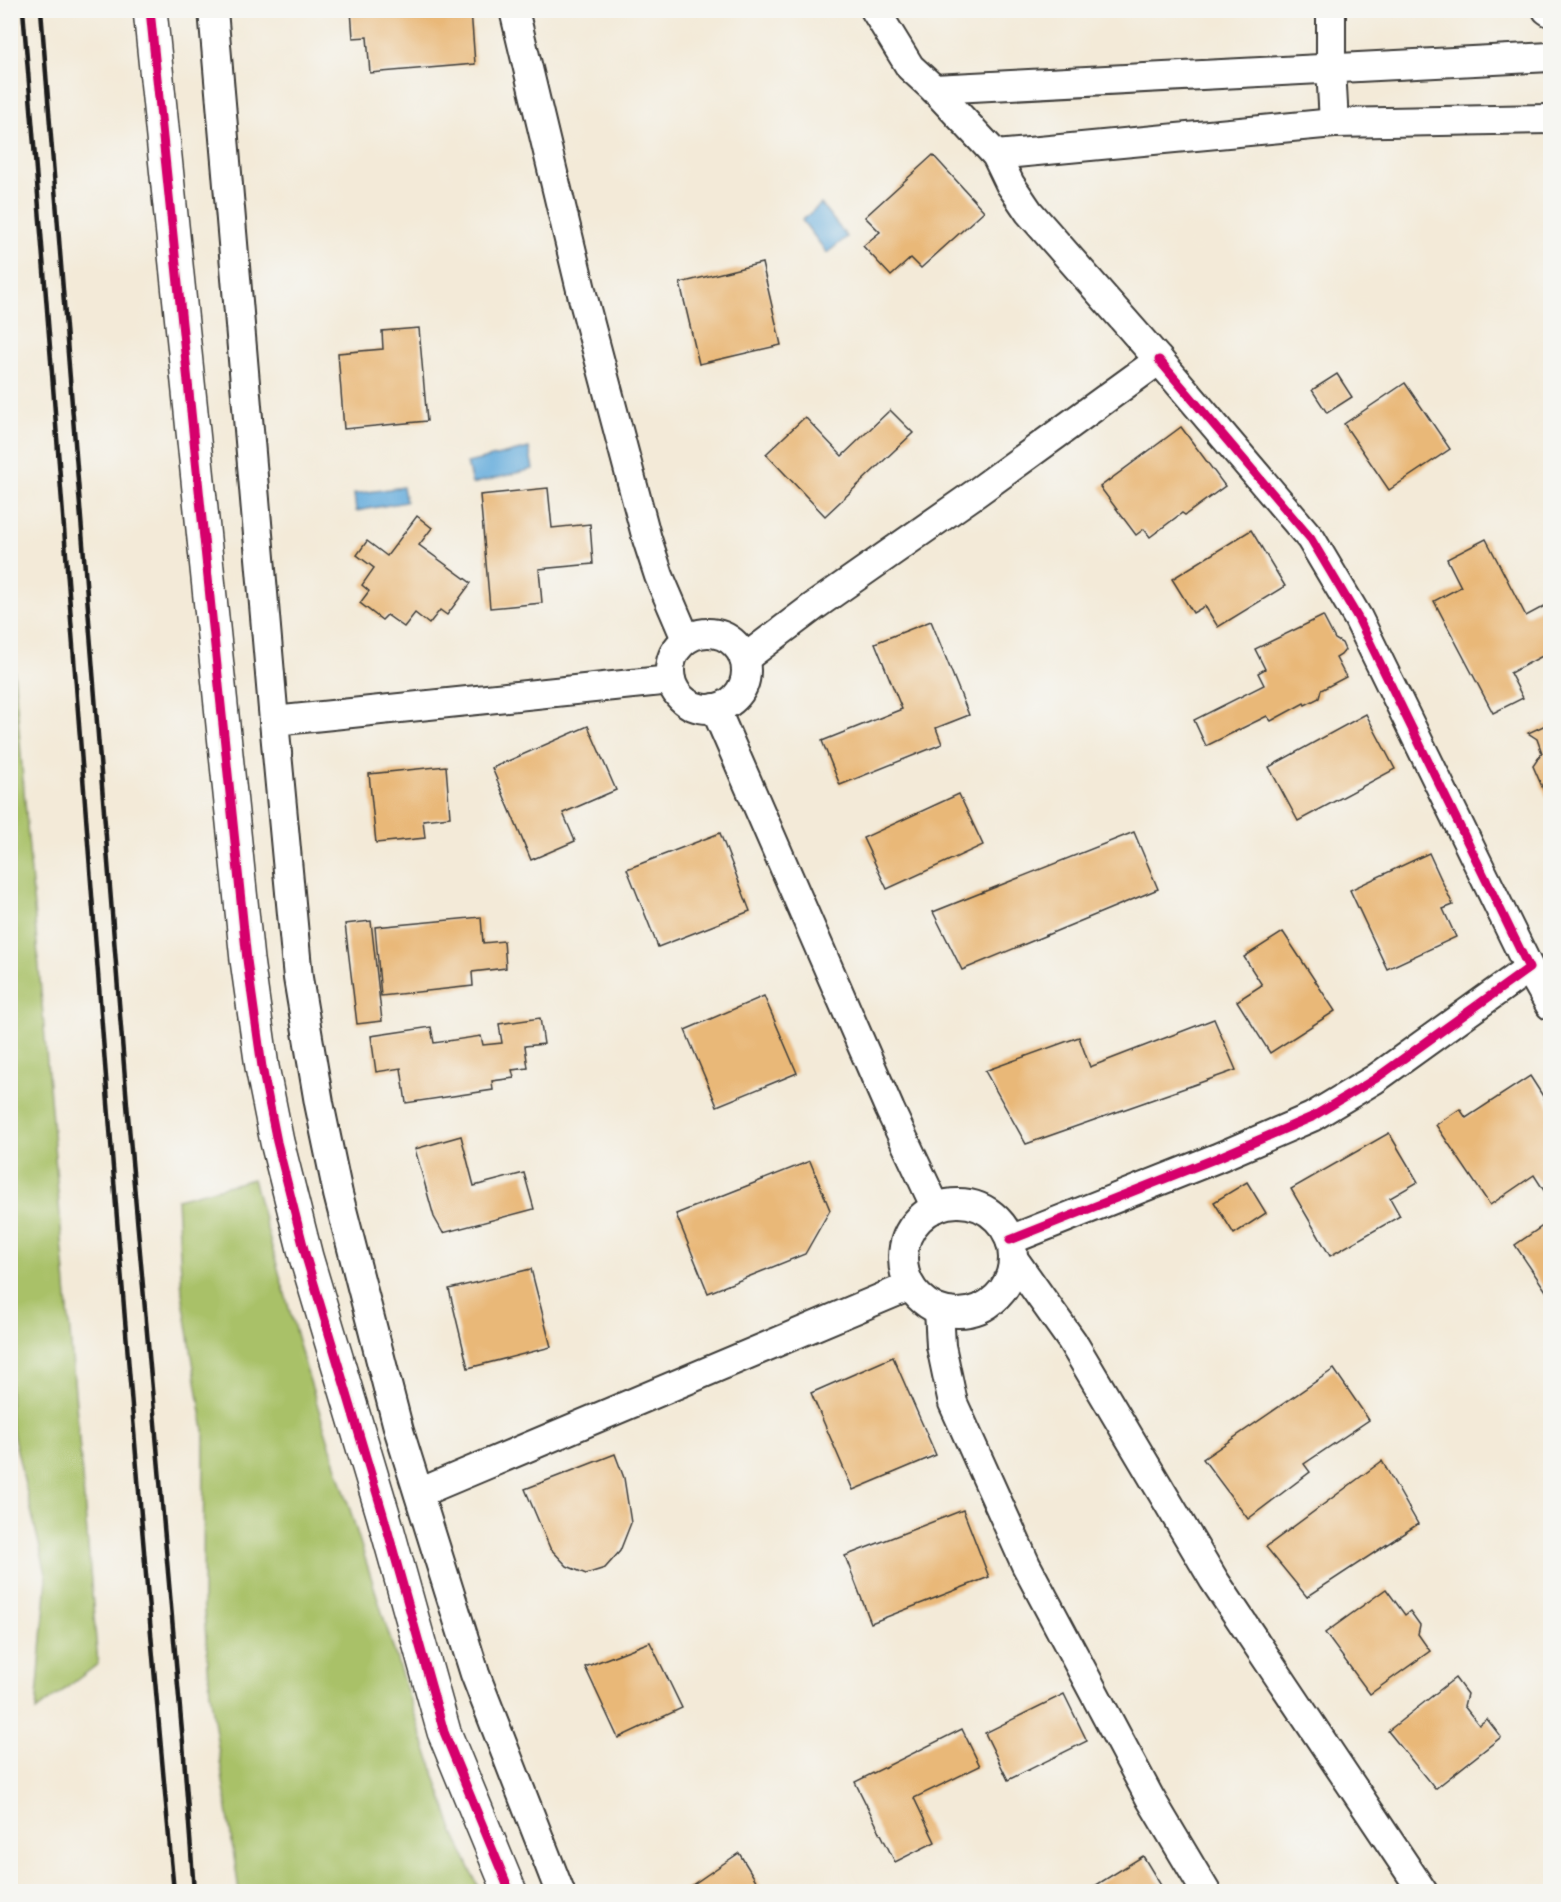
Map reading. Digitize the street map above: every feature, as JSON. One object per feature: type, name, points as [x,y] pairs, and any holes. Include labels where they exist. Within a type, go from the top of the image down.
[{"type":"street","points":[[150,10],[247,960],[262,1067],[277,1142],[306,1257],[383,1514],[444,1732],[510,1892]]},
{"type":"street","points":[[213,10],[298,978],[319,1103],[341,1205],[399,1431],[476,1674],[560,1892]]},
{"type":"street","points":[[514,10],[582,294],[647,539],[659,576],[686,639]]},
{"type":"street","points":[[874,10],[910,67],[996,155],[1010,184],[1029,212],[1311,539],[1358,618],[1529,968],[1551,1005]]},
{"type":"street","points":[[1331,10],[1334,123]]},
{"type":"street","points":[[934,89],[1551,57]]},
{"type":"street","points":[[996,155],[1334,123],[1551,119]]},
{"type":"street","points":[[744,659],[813,607],[986,486],[1159,360]]},
{"type":"street","points":[[709,632],[731,640],[739,648],[744,659],[746,672],[743,685],[737,695],[727,704],[715,708],[700,708],[687,703],[677,693],[671,680],[669,669],[672,657],[686,639],[697,634],[709,632]]},
{"type":"street","points":[[274,721],[671,680]]},
{"type":"street","points":[[715,708],[936,1208]]},
{"type":"street","points":[[1012,1249],[1312,1117],[1375,1079],[1529,968]]},
{"type":"street","points":[[1012,1249],[1010,1276],[1002,1291],[990,1304],[974,1311],[956,1314],[939,1310],[922,1301],[910,1286],[903,1269],[903,1251],[909,1233],[920,1218],[936,1208],[954,1203],[972,1205],[988,1212],[1002,1224],[1012,1249],[1072,1341],[1214,1580],[1423,1892]]},
{"type":"street","points":[[419,1493],[910,1286]]},
{"type":"street","points":[[939,1310],[941,1346],[953,1403],[1026,1565],[1150,1798],[1206,1892]]},
{"type":"green space","points":[[11,637],[98,1664],[36,1711],[47,1578],[10,1421]]},
{"type":"green space","points":[[253,1179],[304,1362],[400,1670],[453,1830],[480,1891],[239,1891],[210,1692],[203,1598],[204,1431],[182,1293],[177,1199]]},
{"type":"water","points":[[821,204],[847,237],[827,253],[802,220]]},
{"type":"water","points":[[529,448],[533,469],[472,484],[467,463]]},
{"type":"water","points":[[403,487],[406,502],[356,511],[354,494]]},
{"type":"building","points":[[351,10],[471,10],[475,64],[370,73],[367,37],[353,38]]},
{"type":"building","points":[[933,155],[984,211],[921,268],[911,258],[891,276],[863,246],[880,232],[865,217]]},
{"type":"building","points":[[762,263],[781,345],[699,364],[680,283]]},
{"type":"building","points":[[419,328],[427,421],[344,429],[338,353],[383,349],[382,331]]},
{"type":"building","points":[[1337,374],[1352,397],[1327,413],[1312,390]]},
{"type":"building","points":[[1405,383],[1450,449],[1389,490],[1344,424]]},
{"type":"building","points":[[890,410],[913,433],[825,516],[766,454],[805,417],[842,456]]},
{"type":"building","points":[[1181,427],[1225,486],[1185,515],[1182,513],[1150,537],[1144,529],[1136,535],[1100,487]]},
{"type":"building","points":[[548,488],[552,528],[590,524],[593,564],[539,569],[542,603],[490,608],[480,495]]},
{"type":"building","points":[[417,516],[432,528],[419,545],[471,583],[447,615],[440,610],[429,624],[415,613],[404,627],[387,615],[382,620],[360,603],[369,591],[362,585],[374,568],[357,555],[367,541],[387,556]]},
{"type":"building","points":[[1251,530],[1285,586],[1218,627],[1205,606],[1193,613],[1172,579]]},
{"type":"building","points":[[1486,539],[1526,616],[1550,603],[1550,652],[1510,673],[1523,698],[1493,713],[1434,601],[1461,587],[1447,559]]},
{"type":"building","points":[[1323,616],[1335,639],[1342,643],[1345,650],[1336,658],[1346,677],[1321,690],[1319,698],[1305,705],[1304,703],[1271,721],[1267,716],[1206,746],[1194,720],[1264,685],[1258,673],[1265,669],[1255,649]]},
{"type":"building","points":[[931,621],[969,715],[936,728],[942,744],[840,785],[822,741],[902,709],[875,643]]},
{"type":"building","points":[[1366,714],[1395,769],[1298,821],[1269,767]]},
{"type":"building","points":[[1550,723],[1550,805],[1533,766],[1542,753],[1537,739],[1528,733]]},
{"type":"building","points":[[588,726],[616,790],[563,813],[575,841],[531,860],[492,768]]},
{"type":"building","points":[[446,766],[450,817],[423,820],[425,838],[376,843],[369,774]]},
{"type":"building","points":[[959,794],[983,845],[887,889],[863,838]]},
{"type":"building","points":[[1134,832],[1158,889],[962,970],[933,912]]},
{"type":"building","points":[[720,833],[750,911],[658,947],[627,869]]},
{"type":"building","points":[[1429,853],[1453,905],[1443,909],[1456,937],[1387,969],[1350,890]]},
{"type":"building","points":[[481,917],[483,943],[504,941],[506,968],[472,972],[473,986],[381,996],[375,927]]},
{"type":"building","points":[[371,921],[382,1021],[357,1024],[345,924]]},
{"type":"building","points":[[1283,932],[1335,1011],[1270,1053],[1237,1001],[1262,985],[1244,957]]},
{"type":"building","points":[[764,996],[797,1073],[717,1106],[685,1030]]},
{"type":"building","points":[[540,1018],[544,1044],[525,1046],[528,1068],[512,1070],[514,1078],[492,1081],[493,1090],[406,1103],[401,1068],[376,1072],[371,1036],[431,1027],[434,1043],[481,1036],[483,1045],[502,1043],[499,1024]]},
{"type":"building","points":[[1214,1019],[1236,1070],[1026,1144],[985,1071],[1079,1037],[1090,1067]]},
{"type":"building","points":[[1530,1076],[1550,1107],[1550,1200],[1534,1175],[1490,1205],[1436,1125],[1460,1109],[1466,1118]]},
{"type":"building","points":[[1389,1133],[1418,1182],[1390,1198],[1400,1216],[1330,1256],[1291,1189]]},
{"type":"building","points":[[461,1136],[474,1186],[524,1173],[534,1209],[443,1233],[434,1217],[415,1149]]},
{"type":"building","points":[[810,1161],[830,1210],[805,1254],[708,1293],[676,1214]]},
{"type":"building","points":[[1247,1182],[1266,1213],[1234,1234],[1214,1202]]},
{"type":"building","points":[[1550,1221],[1550,1297],[1515,1245]]},
{"type":"building","points":[[531,1269],[551,1347],[468,1368],[449,1289]]},
{"type":"building","points":[[893,1357],[936,1455],[853,1490],[811,1393]]},
{"type":"building","points":[[1334,1369],[1369,1420],[1304,1464],[1310,1472],[1248,1519],[1203,1459]]},
{"type":"building","points":[[615,1454],[624,1478],[631,1523],[620,1551],[605,1568],[586,1574],[567,1566],[550,1548],[525,1489]]},
{"type":"building","points":[[1382,1461],[1418,1524],[1307,1597],[1266,1547]]},
{"type":"building","points":[[963,1510],[989,1577],[871,1623],[845,1556]]},
{"type":"building","points":[[1386,1589],[1405,1615],[1410,1611],[1420,1625],[1418,1634],[1430,1651],[1370,1694],[1325,1633]]},
{"type":"building","points":[[650,1642],[682,1708],[618,1738],[585,1667]]},
{"type":"building","points":[[1455,1678],[1467,1694],[1464,1706],[1479,1725],[1487,1719],[1501,1737],[1435,1789],[1388,1731]]},
{"type":"building","points":[[1064,1694],[1087,1741],[1008,1780],[985,1733]]},
{"type":"building","points":[[962,1729],[980,1766],[914,1798],[935,1842],[895,1862],[855,1782]]},
{"type":"building","points":[[739,1853],[763,1892],[682,1892]]},
{"type":"building","points":[[1143,1856],[1165,1892],[1085,1892]]},
{"type":"railway","points":[[23,10],[114,1186],[174,1892]]},
{"type":"railway","points":[[41,10],[127,1104],[194,1892]]},
{"type":"cycle path","points":[[150,10],[247,960],[262,1067],[277,1142],[306,1257],[383,1514],[444,1732],[510,1892]]},
{"type":"cycle path","points":[[1010,1240],[1217,1158],[1312,1117],[1375,1079],[1529,968],[1358,618],[1311,539],[1159,360]]}]
